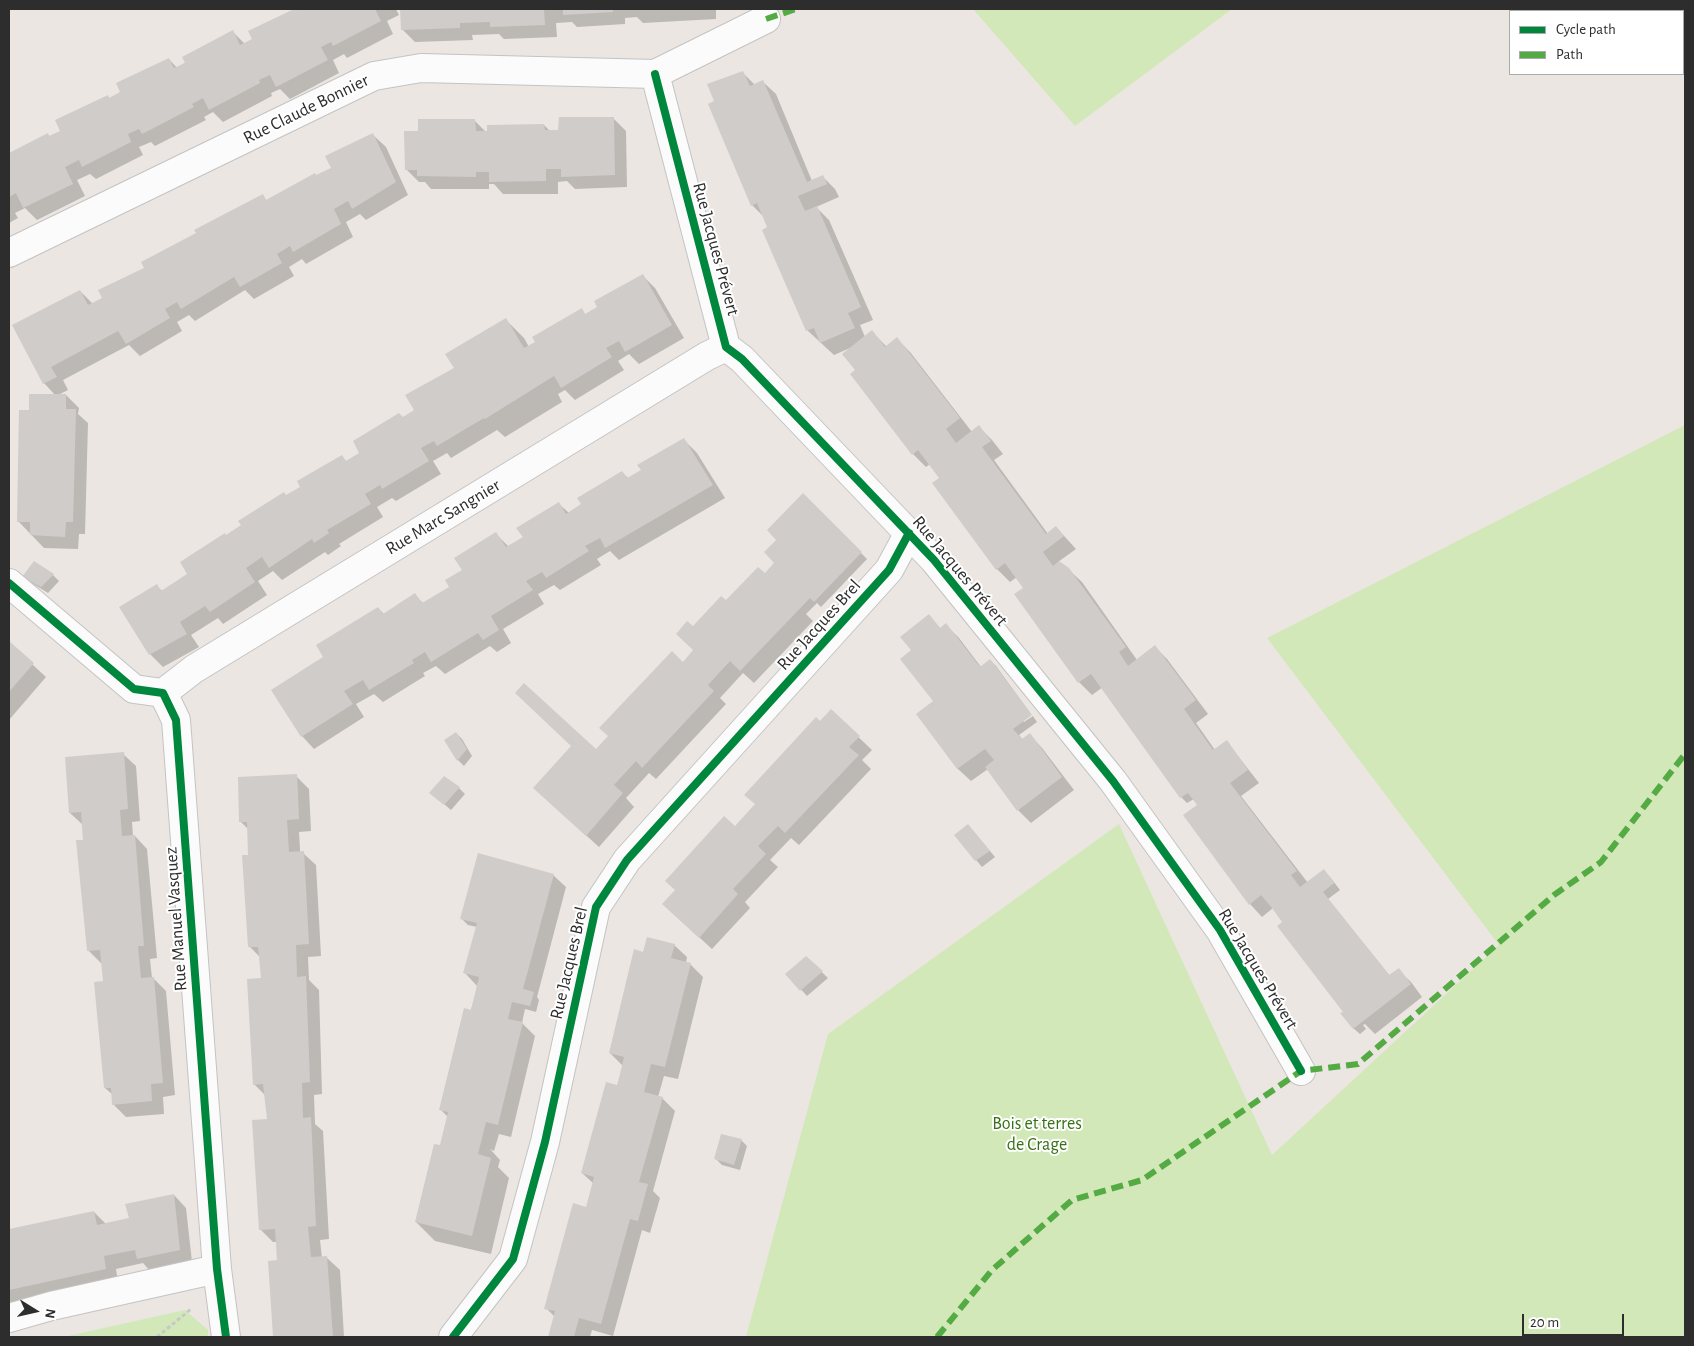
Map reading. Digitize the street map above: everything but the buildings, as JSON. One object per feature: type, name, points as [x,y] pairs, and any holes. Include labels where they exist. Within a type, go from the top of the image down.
[{"type":"street","name":"Rue Claude Bonnier","points":[[9,253],[374,76],[421,68],[655,74],[766,19]]},
{"type":"street","name":"Rue Jacques Prévert","points":[[655,74],[726,346],[742,360],[934,560],[1114,781],[1220,930],[1301,1071]]},
{"type":"street","name":"Rue Marc Sangnier","points":[[163,693],[194,668],[726,346]]},
{"type":"street","name":"Rue Jacques Brel","points":[[453,1337],[513,1259],[545,1142],[596,907],[628,860],[889,570],[909,532]]},
{"type":"street","points":[[9,583],[134,689],[163,693]]},
{"type":"street","name":"Rue Manuel Vasquez","points":[[163,693],[176,720],[217,1268],[226,1337]]},
{"type":"street","points":[[9,1318],[51,1306],[217,1268]]},
{"type":"green space","points":[[973,9],[1232,9],[1075,126]]},
{"type":"green space","name":"Bois et terres de Crage","points":[[1685,425],[1685,1337],[746,1337],[828,1034],[1119,824],[1272,1155],[1499,945],[1267,638]]},
{"type":"green space","points":[[185,1310],[208,1330],[208,1337],[63,1337]]},
{"type":"marked path","points":[[766,19],[796,9]]},
{"type":"marked path","points":[[937,1337],[992,1270],[1072,1200],[1142,1180],[1301,1071],[1358,1064],[1554,895],[1601,862],[1685,754]]},
{"type":"cycle path","points":[[655,74],[726,347],[742,359],[934,560],[1113,781],[1220,930],[1301,1071]]},
{"type":"cycle path","points":[[453,1337],[513,1259],[545,1142],[596,907],[627,860],[889,570],[909,533]]},
{"type":"cycle path","points":[[9,583],[134,689],[163,693],[176,720],[217,1269],[226,1337]]}]
